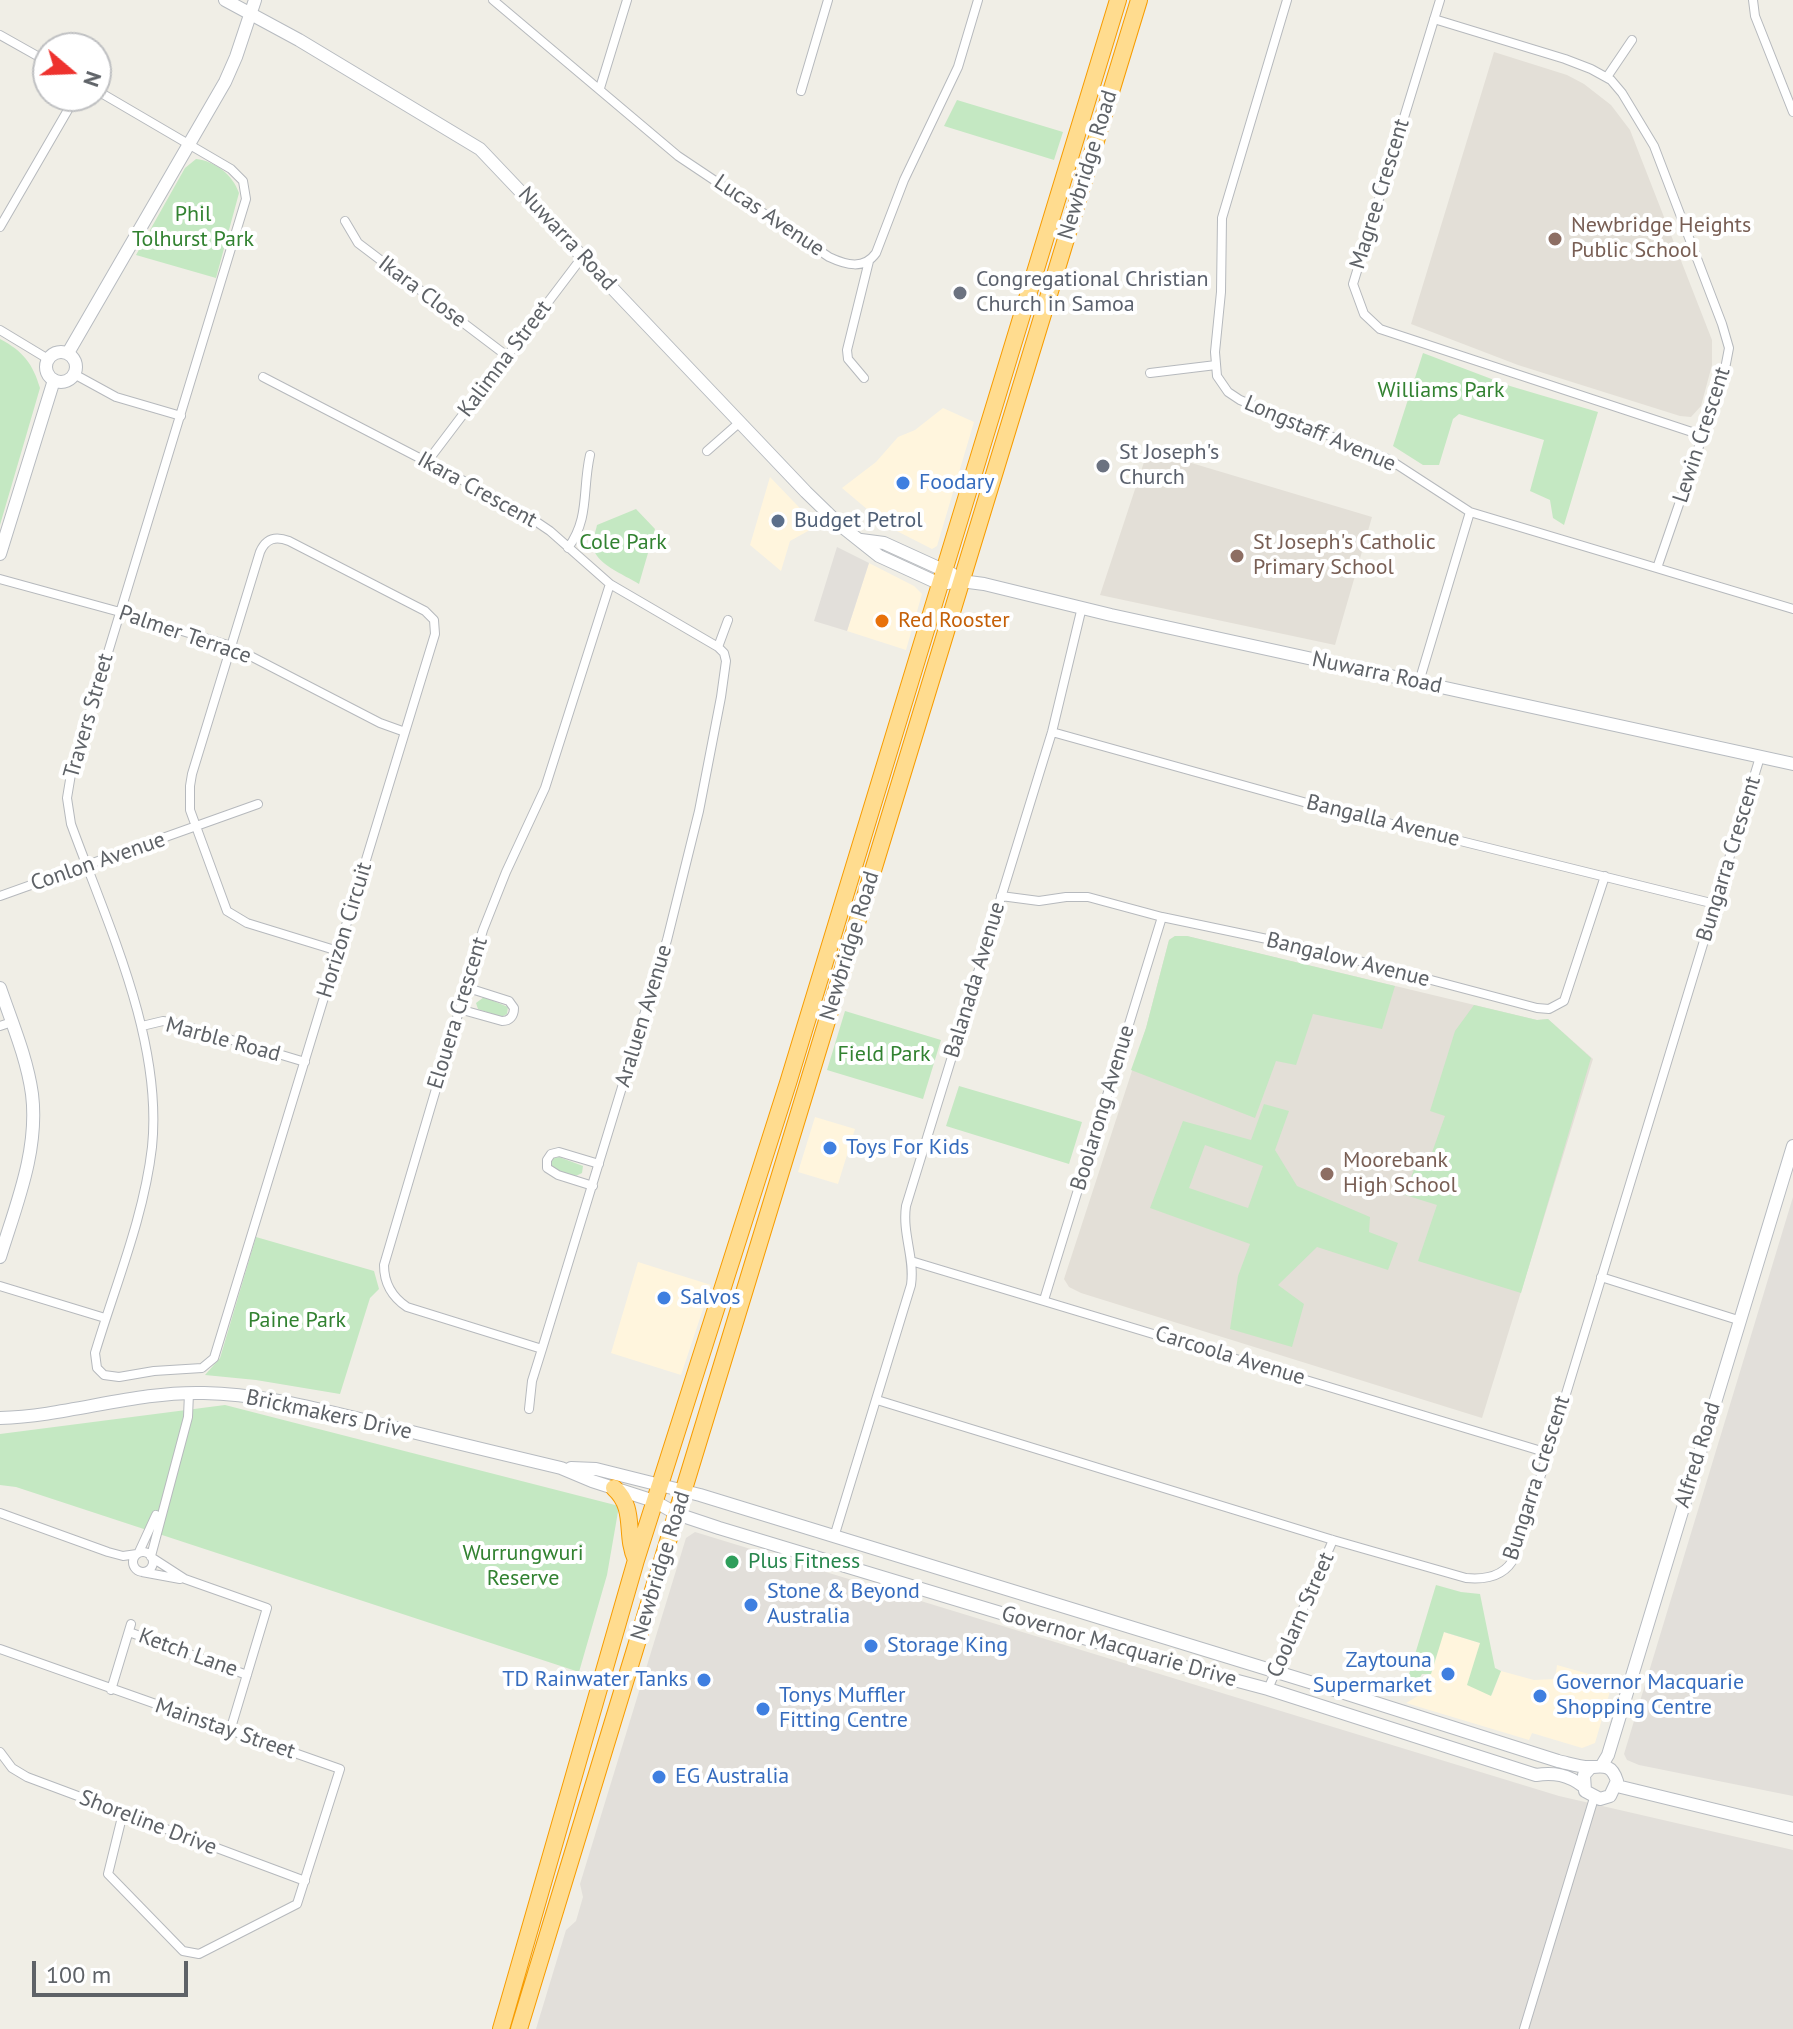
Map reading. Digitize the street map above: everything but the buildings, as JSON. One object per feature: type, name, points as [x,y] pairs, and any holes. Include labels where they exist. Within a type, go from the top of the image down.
[{"type":"highway","name":"Newbridge Road","points":[[501,2029],[636,1560],[788,1083],[1118,0]]},
{"type":"highway","name":"Newbridge Road","points":[[519,2029],[1139,0]]},
{"type":"highway","points":[[614,1488],[628,1507],[629,1545],[636,1560]]},
{"type":"street","name":"Nuwarra Road","points":[[225,0],[468,140],[505,172],[806,492],[859,539],[884,543],[942,577],[1793,764]]},
{"type":"street","points":[[68,353],[231,70],[255,0]]},
{"type":"street","name":"Lucas Avenue","points":[[493,0],[678,156],[829,257],[855,265],[869,261]]},
{"type":"street","points":[[600,88],[627,0]]},
{"type":"street","points":[[801,91],[828,0]]},
{"type":"street","points":[[864,378],[848,359],[847,350],[869,261],[876,253],[904,180],[953,78],[978,0]]},
{"type":"street","points":[[1150,373],[1216,365],[1222,218],[1287,0]]},
{"type":"street","name":"Magree Crescent","points":[[1440,0],[1353,284],[1364,314],[1380,329],[1704,436]]},
{"type":"street","points":[[1753,0],[1755,16],[1793,112]]},
{"type":"street","name":"Lewin Crescent","points":[[1434,19],[1565,59],[1607,77],[1622,93],[1654,146],[1729,348],[1704,436],[1657,568]]},
{"type":"street","points":[[0,35],[32,53]]},
{"type":"street","points":[[1607,77],[1632,40]]},
{"type":"street","name":"Travers Street","points":[[105,1318],[138,1211],[152,1148],[152,1080],[142,1026],[67,811],[68,785],[246,199],[243,181],[238,174],[112,99]]},
{"type":"street","points":[[0,227],[67,112]]},
{"type":"street","name":"Ikara Close","points":[[345,221],[358,243],[507,356]]},
{"type":"street","name":"Kalimna Street","points":[[427,462],[583,256]]},
{"type":"street","points":[[0,330],[48,359]]},
{"type":"street","points":[[58,352],[68,353],[75,360],[74,374],[68,381],[54,380],[46,370],[48,359],[58,352]]},
{"type":"street","name":"Longstaff Avenue","points":[[1216,365],[1222,384],[1240,400],[1390,460],[1470,512],[1793,609]]},
{"type":"street","points":[[74,374],[116,397],[181,416]]},
{"type":"street","name":"Ikara Crescent","points":[[263,377],[532,518],[610,584],[718,647]]},
{"type":"street","points":[[0,554],[54,380]]},
{"type":"street","points":[[707,451],[740,422]]},
{"type":"street","points":[[568,548],[583,523],[585,478],[590,455]]},
{"type":"street","points":[[1419,682],[1470,512]]},
{"type":"street","name":"Horizon Circuit","points":[[105,1318],[94,1358],[97,1368],[104,1375],[119,1377],[196,1369],[211,1362],[305,1062],[435,634],[435,625],[432,617],[289,541],[273,539],[263,547],[231,646]]},
{"type":"street","name":"Palmer Terrace","points":[[0,579],[231,646],[380,723],[405,732]]},
{"type":"street","name":"Elouera Crescent","points":[[542,1349],[419,1313],[398,1301],[384,1275],[386,1252],[494,900],[555,758],[610,584]]},
{"type":"street","name":"Balanada Avenue","points":[[834,1537],[911,1285],[911,1261],[904,1228],[906,1206],[1052,732],[1082,607]]},
{"type":"street","name":"Araluen Avenue","points":[[529,1409],[532,1381],[683,881],[726,667],[725,657],[718,647],[728,620]]},
{"type":"street","points":[[231,646],[190,786],[190,810],[195,827],[220,897],[233,916],[338,951]]},
{"type":"street","name":"Bangalla Avenue","points":[[1052,732],[1307,803],[1715,904]]},
{"type":"street","name":"Bungarra Crescent","points":[[877,1400],[1466,1578],[1483,1579],[1508,1569],[1548,1453],[1760,757]]},
{"type":"street","name":"Conlon Avenue","points":[[0,896],[258,804]]},
{"type":"street","name":"Bangalow Avenue","points":[[1001,896],[1039,901],[1088,897],[1162,917],[1310,948],[1549,1009],[1564,1001],[1605,876]]},
{"type":"street","name":"Boolarong Avenue","points":[[1044,1300],[1162,917]]},
{"type":"street","points":[[459,1009],[502,1021],[513,1014],[509,1001],[465,987]]},
{"type":"street","points":[[0,988],[6,1024],[29,1073],[33,1121],[26,1169],[0,1257]]},
{"type":"street","name":"Marble Road","points":[[142,1026],[163,1021],[175,1023],[305,1062]]},
{"type":"street","name":"Alfred Road","points":[[1597,1766],[1608,1755],[1793,1146]]},
{"type":"street","points":[[593,1186],[554,1174],[547,1168],[547,1160],[551,1154],[559,1152],[599,1164]]},
{"type":"street","name":"Carcoola Avenue","points":[[911,1261],[1548,1453]]},
{"type":"street","points":[[1601,1277],[1738,1320]]},
{"type":"street","points":[[0,1286],[105,1318]]},
{"type":"street","points":[[169,1481],[133,1560],[138,1569],[148,1571],[152,1566],[169,1481],[188,1417],[189,1393]]},
{"type":"street","name":"Brickmakers Drive","points":[[0,1418],[55,1413],[153,1395],[189,1393],[263,1397],[561,1468],[654,1501]]},
{"type":"street","name":"Brickmakers Drive","points":[[561,1468],[596,1469],[684,1491]]},
{"type":"street","name":"Governor Macquarie Drive","points":[[684,1491],[1558,1761],[1597,1766]]},
{"type":"street","name":"Governor Macquarie Drive","points":[[654,1501],[677,1514],[1140,1655],[1268,1689],[1536,1775],[1552,1772],[1583,1786]]},
{"type":"street","points":[[0,1513],[108,1552],[123,1556],[146,1552],[185,1579]]},
{"type":"street","name":"Coolarn Street","points":[[1268,1689],[1333,1540]]},
{"type":"street","points":[[108,1552],[138,1569],[185,1579],[267,1608],[230,1731]]},
{"type":"street","name":"Ketch Lane","points":[[111,1690],[130,1628],[247,1675]]},
{"type":"street","name":"Mainstay Street","points":[[0,1649],[340,1769],[305,1881]]},
{"type":"street","name":"Shoreline Drive","points":[[0,1752],[12,1768],[27,1777],[305,1881]]},
{"type":"street","points":[[1597,1766],[1613,1770],[1617,1786],[1610,1796],[1594,1798],[1583,1786],[1584,1775],[1597,1766]]},
{"type":"street","points":[[1617,1786],[1793,1829]]},
{"type":"street","points":[[1524,2029],[1594,1798]]},
{"type":"street","points":[[123,1813],[108,1874],[188,1953],[204,1952],[297,1904],[305,1881]]},
{"type":"shaded area","name":"Newbridge Heights Public School","points":[[1494,52],[1567,75],[1584,84],[1611,105],[1630,130],[1712,340],[1712,365],[1701,406],[1691,417],[1518,365],[1411,324]]},
{"type":"shaded area","points":[[943,408],[974,422],[937,546],[932,549],[887,526],[842,488],[876,462],[898,437],[915,430]]},
{"type":"shaded area","name":"St Joseph's Catholic Primary School","points":[[1148,450],[1372,517],[1335,645],[1100,595]]},
{"type":"shaded area","points":[[770,477],[817,526],[790,541],[781,571],[750,545]]},
{"type":"shaded area","points":[[837,547],[869,563],[847,631],[814,621]]},
{"type":"shaded area","points":[[869,563],[914,586],[922,594],[906,650],[847,631]]},
{"type":"shaded area","name":"Moorebank High School","points":[[1175,936],[1187,936],[1537,1020],[1548,1019],[1593,1059],[1482,1418],[1069,1287],[1064,1279],[1146,1028],[1169,940]]},
{"type":"shaded area","points":[[815,1117],[855,1129],[838,1184],[798,1172]]},
{"type":"shaded area","points":[[1793,1197],[1793,1796],[1639,1765],[1627,1760],[1624,1754]]},
{"type":"shaded area","points":[[638,1262],[711,1285],[681,1375],[611,1353]]},
{"type":"shaded area","points":[[695,1532],[1559,1796],[1793,1850],[1793,2029],[536,2029],[566,1930],[576,1921],[583,1897],[580,1884],[686,1538]]},
{"type":"shaded area","points":[[1443,1632],[1480,1643],[1477,1688],[1492,1695],[1501,1671],[1534,1680],[1555,1679],[1557,1665],[1613,1681],[1595,1743],[1582,1748],[1532,1733],[1529,1740],[1406,1703],[1418,1696],[1428,1679]]},
{"type":"green space","points":[[957,100],[1063,132],[1054,160],[944,126]]},
{"type":"green space","name":"Phil Tolhurst Park","points":[[196,159],[222,170],[239,193],[216,278],[136,255],[185,168]]},
{"type":"green space","points":[[0,339],[26,359],[40,388],[0,525]]},
{"type":"green space","name":"Williams Park","points":[[1423,353],[1510,386],[1598,412],[1564,525],[1553,518],[1550,500],[1530,491],[1544,440],[1459,414],[1453,419],[1439,465],[1423,465],[1393,446]]},
{"type":"green space","name":"Cole Park","points":[[636,509],[655,529],[639,584],[604,563],[594,551],[593,543],[597,525]]},
{"type":"green space","points":[[1175,936],[1187,936],[1395,986],[1382,1029],[1313,1014],[1296,1065],[1276,1061],[1255,1118],[1131,1070],[1146,1028],[1169,940]]},
{"type":"green space","points":[[484,997],[508,1007],[507,1014],[501,1017],[478,1009],[476,1003]]},
{"type":"green space","points":[[1474,1005],[1537,1020],[1548,1019],[1591,1058],[1521,1293],[1418,1261],[1437,1205],[1405,1195],[1419,1155],[1430,1158],[1445,1116],[1430,1111],[1455,1031]]},
{"type":"green space","name":"Field Park","points":[[845,1011],[941,1040],[923,1099],[827,1070]]},
{"type":"green space","points":[[959,1086],[1082,1122],[1069,1164],[946,1126]]},
{"type":"green space","points":[[1264,1104],[1289,1111],[1275,1150],[1297,1186],[1370,1217],[1369,1232],[1398,1243],[1388,1270],[1317,1247],[1278,1285],[1304,1304],[1292,1347],[1230,1329],[1238,1276],[1250,1244],[1150,1208],[1183,1121],[1251,1140]],"holes":[[[1205,1145],[1263,1166],[1248,1208],[1189,1188]]]},
{"type":"green space","points":[[559,1157],[583,1166],[582,1173],[576,1176],[554,1170],[550,1162],[552,1158]]},
{"type":"green space","name":"Paine Park","points":[[256,1237],[374,1271],[379,1289],[370,1298],[340,1394],[205,1375],[220,1358]]},
{"type":"green space","name":"Wurrungwuri Reserve","points":[[225,1405],[619,1506],[607,1575],[579,1672],[16,1487],[0,1485],[0,1434]]},
{"type":"green space","points":[[1436,1585],[1480,1594],[1495,1668],[1501,1671],[1491,1696],[1467,1685],[1480,1643],[1444,1632],[1431,1674],[1422,1674],[1411,1692],[1403,1694]]},
{"type":"place","name":"Newbridge Heights Public School","points":[[1555,239]]},
{"type":"place","name":"Congregational Christian Church in Samoa","points":[[960,293]]},
{"type":"place","name":"St Joseph's Church","points":[[1103,466]]},
{"type":"place","name":"Foodary","points":[[903,483]]},
{"type":"place","name":"Budget Petrol","points":[[778,521]]},
{"type":"place","name":"St Joseph's Catholic Primary School","points":[[1237,556]]},
{"type":"place","name":"Red Rooster","points":[[882,621]]},
{"type":"place","name":"Toys For Kids","points":[[830,1148]]},
{"type":"place","name":"Moorebank High School","points":[[1327,1174]]},
{"type":"place","name":"Salvos","points":[[664,1298]]},
{"type":"place","name":"Plus Fitness","points":[[732,1562]]},
{"type":"place","name":"Stone & Beyond Australia","points":[[751,1605]]},
{"type":"place","name":"Storage King","points":[[871,1646]]},
{"type":"place","name":"Zaytouna Supermarket","points":[[1448,1674]]},
{"type":"place","name":"TD Rainwater Tanks","points":[[704,1680]]},
{"type":"place","name":"Governor Macquarie Shopping Centre","points":[[1540,1696]]},
{"type":"place","name":"Tonys Muffler Fitting Centre","points":[[763,1709]]},
{"type":"place","name":"EG Australia","points":[[659,1777]]}]
